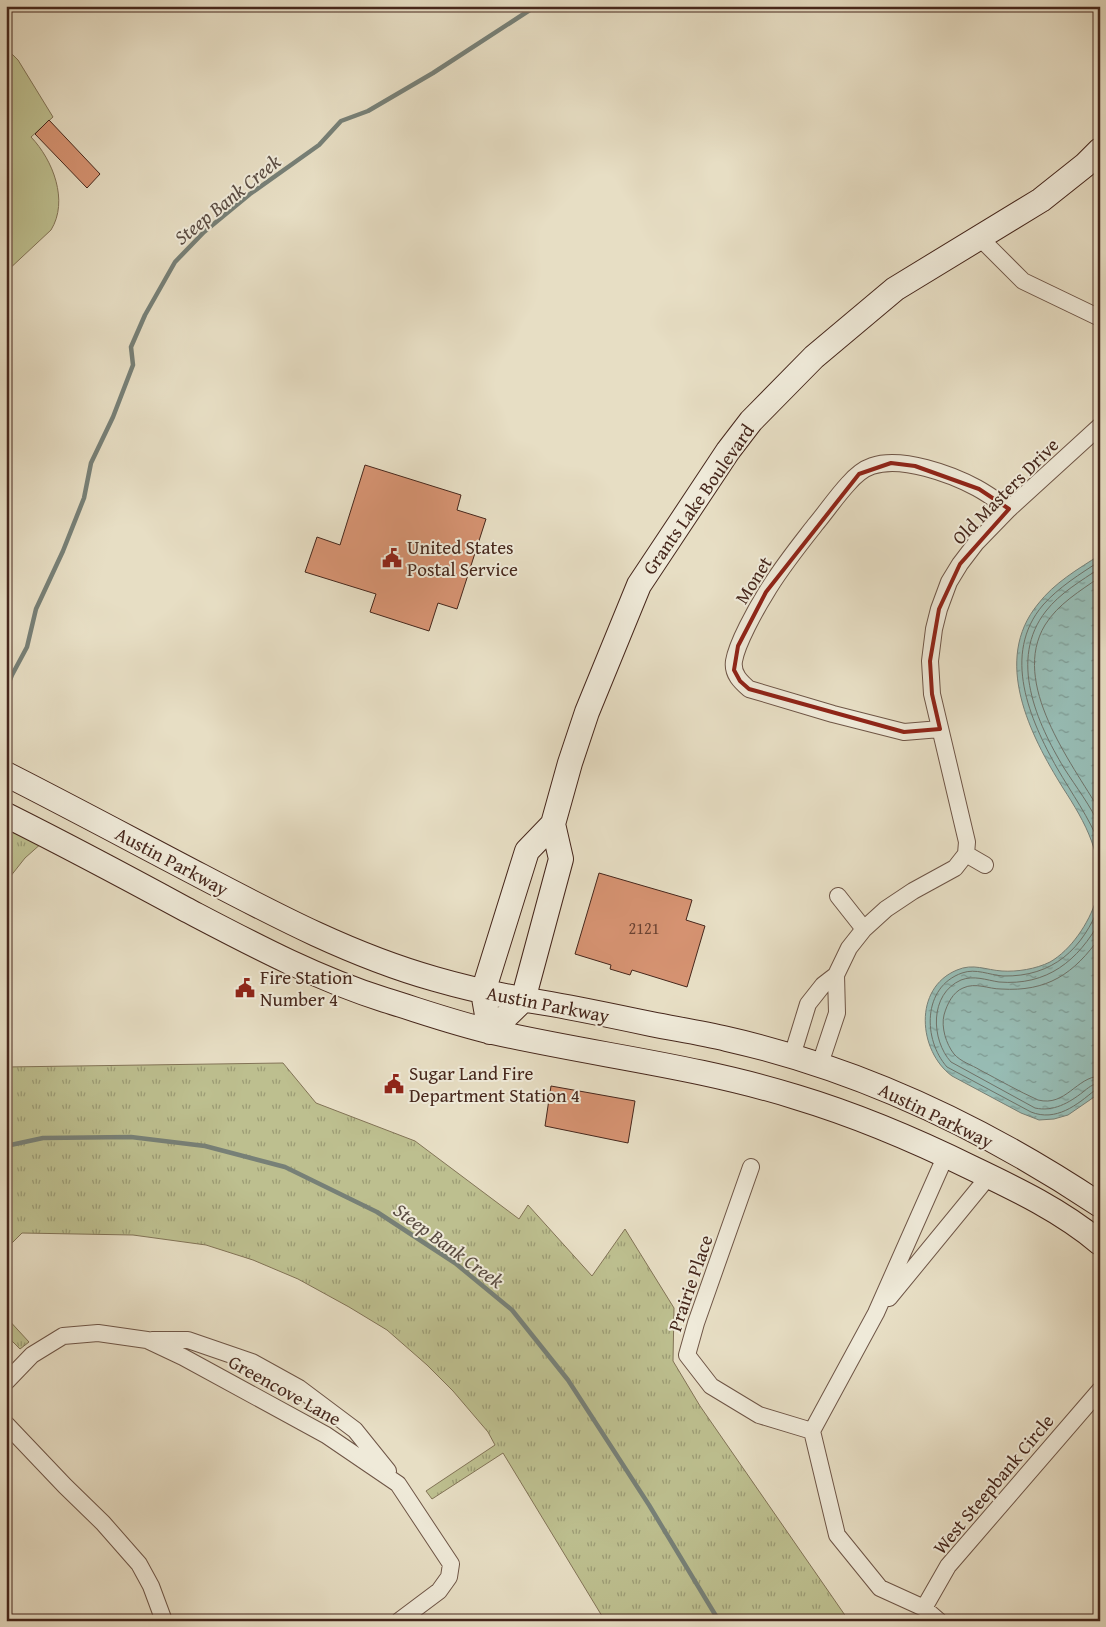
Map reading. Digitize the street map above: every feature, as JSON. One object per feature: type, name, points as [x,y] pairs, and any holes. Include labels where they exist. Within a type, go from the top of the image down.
[{"type":"main road","name":"Grants Lake Boulevard","points":[[523,1000],[561,859],[553,824],[587,712],[639,585],[728,451],[751,421],[814,358],[895,289],[1042,200],[1085,165],[1100,150]]},
{"type":"main road","name":"Austin Parkway","points":[[15,778],[266,910],[320,936],[391,965],[483,992],[727,1039],[820,1064],[893,1092],[982,1135],[1060,1179],[1100,1205]]},
{"type":"main road","name":"Austin Parkway","points":[[6,815],[296,966],[381,999],[490,1032],[657,1064],[795,1096],[860,1119],[1019,1190],[1085,1230],[1100,1243]]},
{"type":"main road","name":"Grants Lake Boulevard","points":[[490,1032],[483,992],[527,850],[553,824]]},
{"type":"main road","points":[[490,1032],[523,1000]]},
{"type":"main road","points":[[946,1156],[982,1135],[989,1176]]},
{"type":"street","points":[[980,238],[1023,280],[1100,318]]},
{"type":"street","name":"Old Masters Drive","points":[[966,854],[967,842],[932,694],[930,661],[939,609],[949,582],[976,543],[1009,509],[1100,426]]},
{"type":"street","name":"Monet","points":[[940,729],[904,732],[832,714],[750,689],[740,681],[734,670],[738,646],[766,592],[798,548],[848,484],[872,466],[891,463],[915,466],[951,476],[979,489],[1009,509]]},
{"type":"street","points":[[820,1064],[837,1013],[836,976],[849,948],[864,929],[886,909],[913,891],[955,868],[966,854],[985,865]]},
{"type":"street","points":[[838,896],[864,929]]},
{"type":"street","points":[[792,1056],[808,1004],[822,985],[836,976]]},
{"type":"street","points":[[939,1621],[924,1608],[880,1588],[837,1534],[812,1431],[876,1313],[946,1156]]},
{"type":"street","name":"Prairie Place","points":[[751,1167],[696,1323],[687,1355],[711,1386],[759,1415],[812,1431]]},
{"type":"street","points":[[876,1313],[989,1176]]},
{"type":"street","name":"Greencove Lane","points":[[6,1382],[32,1355],[63,1336],[98,1333],[147,1340],[188,1340],[252,1362],[299,1388],[355,1430],[398,1484],[451,1564],[449,1577],[439,1591],[398,1621]]},
{"type":"street","name":"Greencove Lane","points":[[147,1340],[184,1357],[326,1435],[398,1484]]},
{"type":"street","name":"West Steepbank Circle","points":[[924,1608],[948,1566],[1100,1390]]},
{"type":"street","points":[[6,1424],[103,1523],[139,1564],[151,1586],[164,1621]]},
{"type":"highlighted area","points":[[891,463],[915,466],[979,489],[1009,509],[960,564],[939,609],[930,661],[932,694],[940,729],[904,732],[749,689],[740,681],[734,670],[738,646],[766,592],[859,474]]},
{"type":"green space","points":[[6,48],[18,60],[53,117],[31,137],[39,146],[52,169],[56,181],[59,206],[51,230],[6,272]]},
{"type":"green space","points":[[6,826],[43,842],[25,858],[6,882]]},
{"type":"green space","points":[[283,1063],[316,1103],[415,1141],[519,1219],[528,1205],[592,1276],[625,1229],[674,1308],[673,1361],[700,1406],[849,1621],[605,1621],[503,1453],[432,1499],[426,1491],[495,1445],[488,1432],[453,1391],[387,1330],[298,1279],[253,1260],[206,1245],[133,1235],[22,1233],[6,1249],[6,1067]]},
{"type":"green space","points":[[6,1317],[29,1342],[20,1349],[6,1335]]},
{"type":"water","points":[[1100,555],[1100,1093],[1068,1115],[1054,1119],[1039,1120],[1021,1113],[952,1076],[941,1065],[932,1051],[927,1036],[925,1020],[927,1005],[933,991],[943,979],[957,970],[969,967],[1014,971],[1033,968],[1050,962],[1072,943],[1084,927],[1093,909],[1098,885],[1098,870],[1092,841],[1079,814],[1039,745],[1028,721],[1017,673],[1018,649],[1025,626],[1038,604],[1059,583]]},
{"type":"building","points":[[49,120],[100,174],[87,188],[35,134]]},
{"type":"building","name":"United States Postal Service","points":[[365,465],[461,495],[457,510],[486,519],[457,609],[438,603],[429,631],[370,612],[376,594],[305,572],[317,537],[340,545]]},
{"type":"building","points":[[599,873],[692,900],[686,920],[705,926],[687,987],[632,970],[630,975],[610,969],[611,965],[575,954]]},
{"type":"building","points":[[551,1086],[635,1101],[628,1143],[545,1126]]},
{"type":"waterway","name":"Steep Bank Creek","points":[[6,690],[27,647],[36,609],[63,551],[84,498],[91,463],[113,417],[133,365],[131,347],[145,315],[175,262],[204,232],[250,194],[319,145],[341,121],[368,111],[433,73],[536,6]]},
{"type":"waterway","name":"Steep Bank Creek","points":[[6,1146],[43,1138],[131,1137],[205,1146],[285,1167],[377,1212],[455,1263],[512,1310],[568,1380],[649,1505],[719,1621]]},
{"type":"place","name":"United States Postal Service","points":[[392,558]]},
{"type":"place","name":"Fire Station Number 4","points":[[245,988]]},
{"type":"place","name":"Sugar Land Fire Department Station 4","points":[[394,1084]]}]
